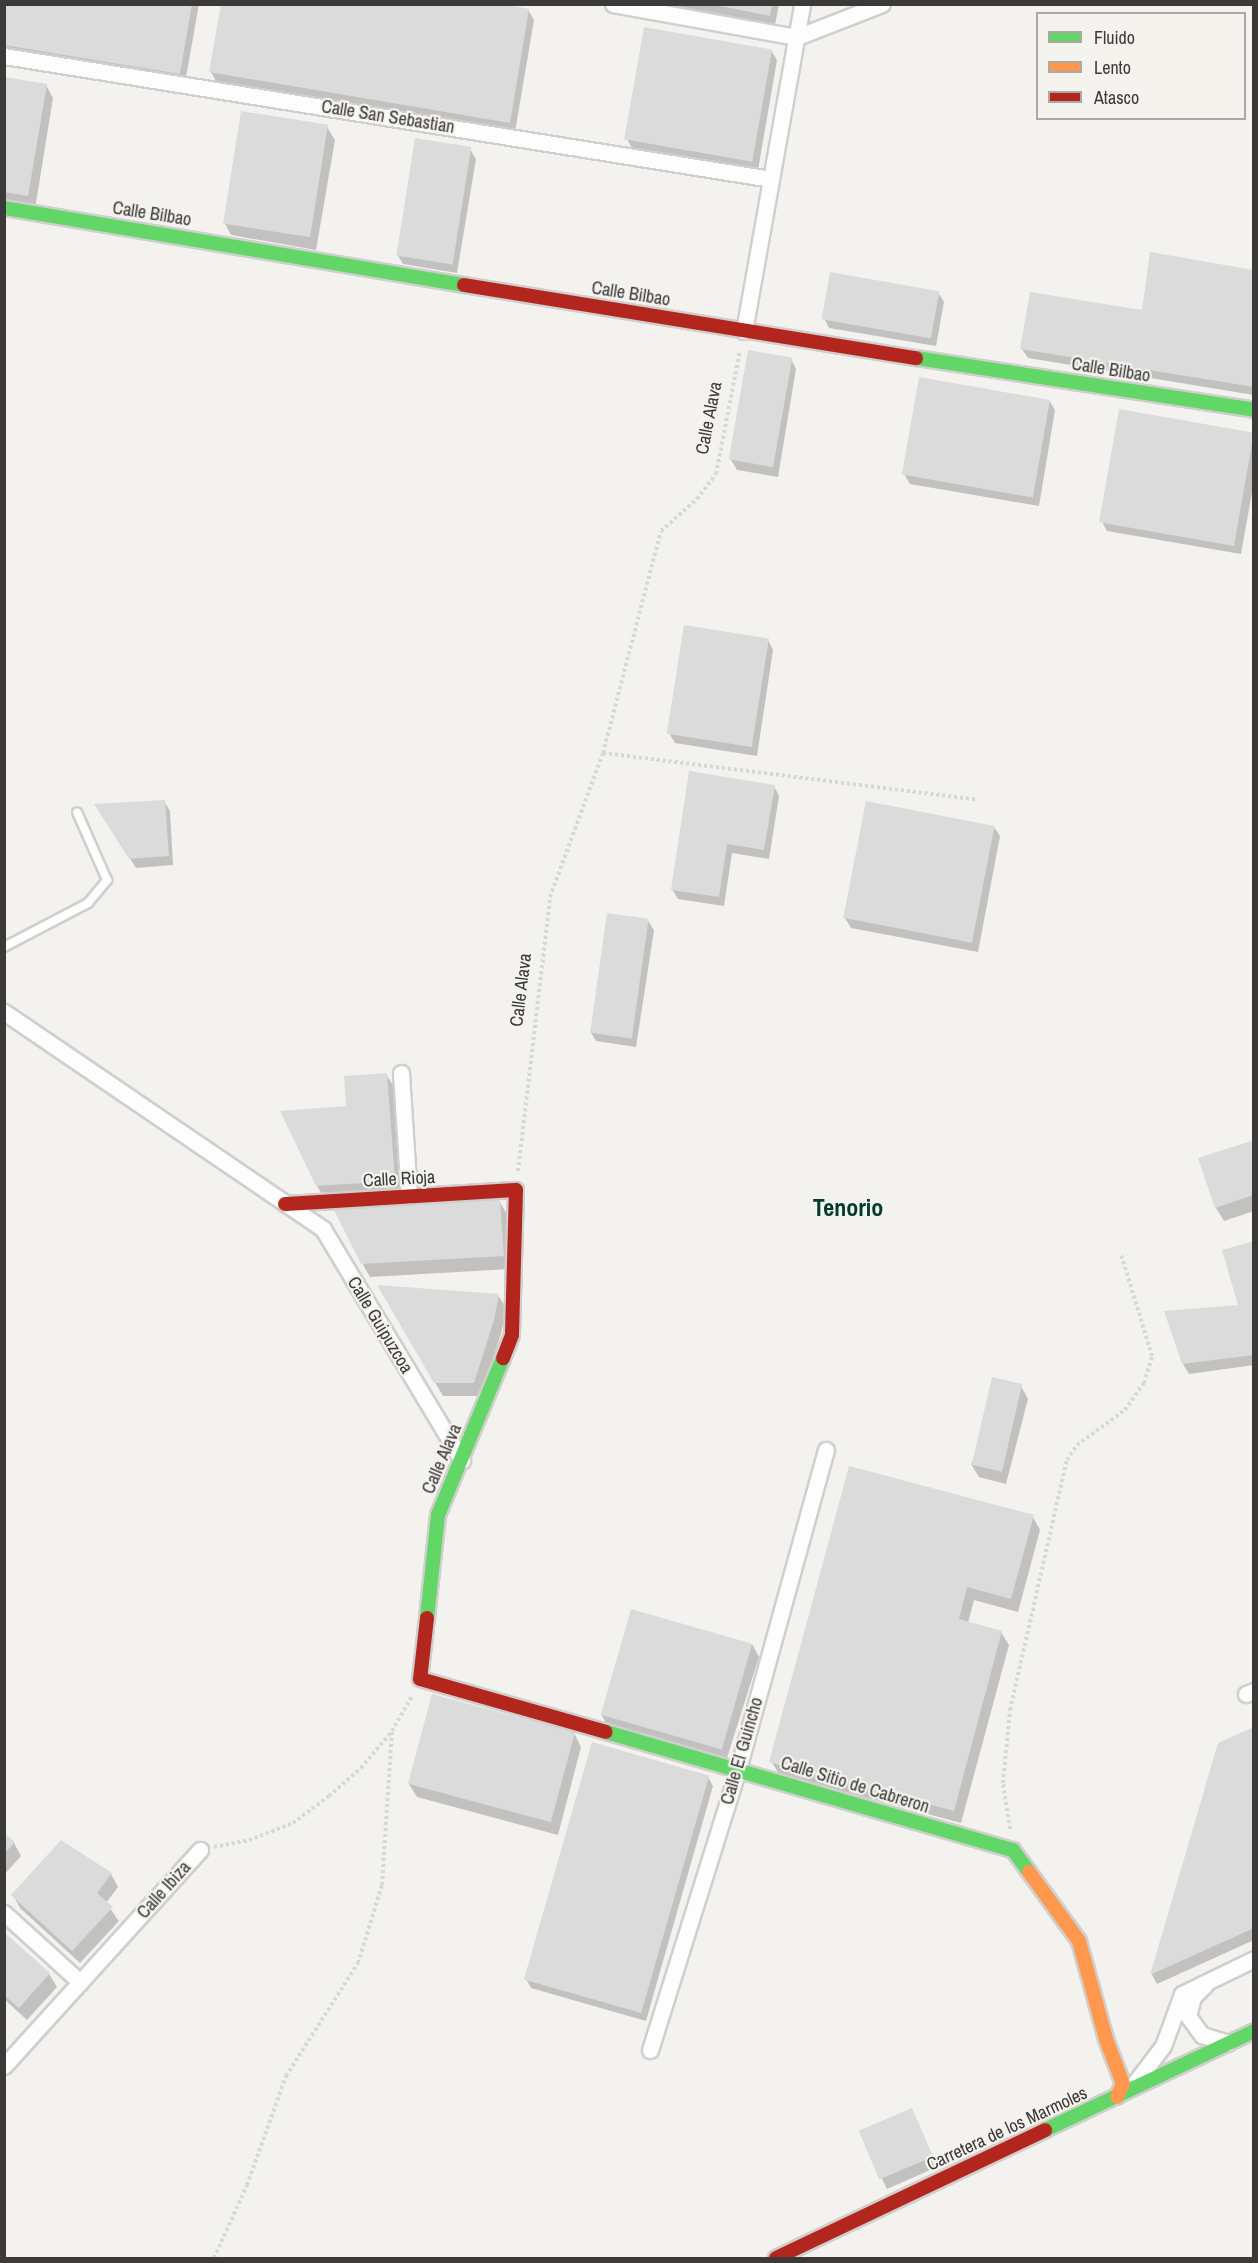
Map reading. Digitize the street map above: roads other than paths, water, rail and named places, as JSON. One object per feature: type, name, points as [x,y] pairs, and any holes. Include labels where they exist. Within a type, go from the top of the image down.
[{"type":"street","points":[[613,4],[797,37],[882,4]]},
{"type":"street","points":[[744,331],[802,4]]},
{"type":"street","name":"Calle San Sebastian","points":[[4,56],[771,179]]},
{"type":"street","name":"Calle Bilbao","points":[[4,208],[744,331],[1254,410]]},
{"type":"street","name":"Calle Guipuzcoa","points":[[4,1012],[322,1229],[462,1461]]},
{"type":"street","points":[[401,1073],[409,1196]]},
{"type":"street","name":"Calle Rioja","points":[[285,1204],[516,1190]]},
{"type":"street","name":"Calle Alava","points":[[420,1679],[438,1515],[512,1335],[516,1190]]},
{"type":"street","name":"Calle El Guincho","points":[[650,2050],[738,1769],[826,1450]]},
{"type":"street","name":"Calle Sitio de Cabreron","points":[[420,1679],[1013,1850],[1079,1941],[1106,2039],[1124,2084],[1117,2097]]},
{"type":"street","name":"Calle Ibiza","points":[[4,2066],[200,1850]]},
{"type":"street","points":[[4,1913],[80,1982]]},
{"type":"street","points":[[1117,2097],[1141,2078],[1163,2046],[1182,1994],[1254,1959]]},
{"type":"street","points":[[1209,1981],[1194,1997],[1188,2016],[1202,2035],[1228,2043]]},
{"type":"street","name":"Carretera de los Marmoles","points":[[776,2259],[1254,2031]]},
{"type":"lane","points":[[4,947],[88,903],[107,880],[76,812]]},
{"type":"district","name":"Tenorio","points":[[848,1208]]}]
